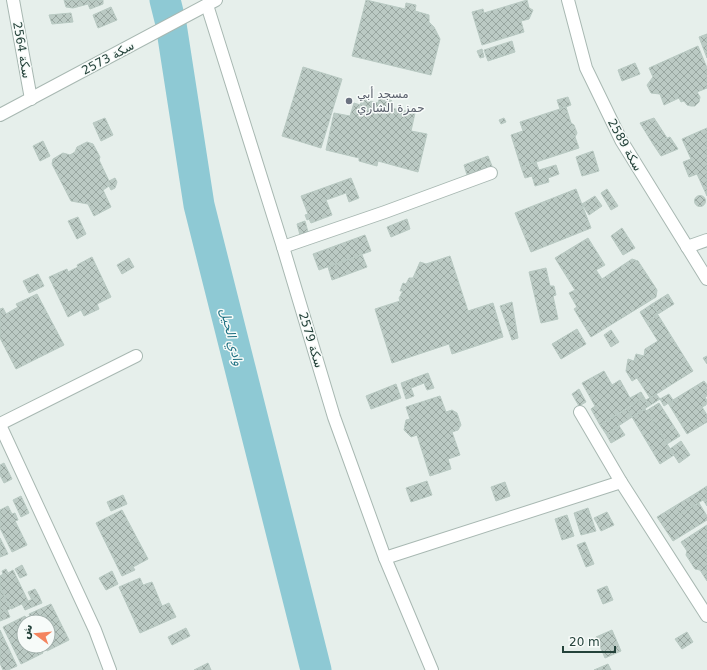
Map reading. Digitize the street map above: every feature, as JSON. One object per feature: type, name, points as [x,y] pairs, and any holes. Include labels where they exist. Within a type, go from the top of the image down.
[{"type":"street","name":"سكة 2564","points":[[13,0],[31,100]]},
{"type":"street","name":"سكة 2589","points":[[568,0],[586,68],[610,119],[621,140],[707,279]]},
{"type":"street","name":"سكة 2573","points":[[0,115],[31,100],[211,2]]},
{"type":"street","name":"سكة 2579","points":[[211,2],[334,416],[385,558],[432,670]]},
{"type":"street","points":[[283,247],[385,212],[490,173]]},
{"type":"street","points":[[687,247],[707,240]]},
{"type":"street","points":[[110,670],[94,630],[1,430],[136,356]]},
{"type":"street","points":[[580,412],[621,482],[707,616]]},
{"type":"street","points":[[385,558],[621,482]]},
{"type":"building","points":[[64,0],[103,0],[103,4],[90,9],[88,4],[73,8],[66,7]]},
{"type":"building","points":[[366,0],[405,9],[406,3],[416,5],[415,11],[429,15],[429,22],[434,27],[440,39],[431,75],[352,56]]},
{"type":"building","points":[[527,0],[529,8],[533,10],[529,19],[521,21],[524,32],[482,45],[472,12],[483,9],[484,13]]},
{"type":"building","points":[[111,7],[117,20],[98,28],[93,15]]},
{"type":"building","points":[[71,13],[73,22],[52,24],[49,15]]},
{"type":"building","points":[[707,34],[707,58],[699,37]]},
{"type":"building","points":[[512,41],[515,52],[488,61],[484,50]]},
{"type":"building","points":[[698,46],[707,68],[707,88],[697,92],[700,97],[699,102],[695,106],[691,106],[687,105],[684,101],[681,102],[679,98],[664,105],[660,94],[651,93],[647,85],[653,77],[649,68]]},
{"type":"building","points":[[482,49],[484,57],[480,58],[477,51]]},
{"type":"building","points":[[635,63],[640,74],[622,81],[618,70]]},
{"type":"building","points":[[303,67],[342,79],[321,148],[282,136]]},
{"type":"building","points":[[383,96],[390,97],[392,102],[391,108],[415,113],[411,131],[427,134],[418,172],[378,161],[377,166],[359,161],[359,158],[326,150],[334,113],[350,116],[354,103],[360,105],[362,99],[378,103],[379,99]]},
{"type":"building","points":[[568,97],[571,105],[560,109],[557,100]]},
{"type":"building","points":[[566,107],[571,123],[574,125],[577,133],[575,137],[579,148],[521,167],[511,135],[523,131],[520,122]]},
{"type":"building","points":[[105,118],[113,135],[101,141],[93,123]]},
{"type":"building","points":[[504,118],[506,122],[501,124],[499,120]]},
{"type":"building","points":[[654,118],[667,138],[653,144],[640,123]]},
{"type":"building","points":[[707,128],[707,196],[697,174],[689,177],[683,162],[691,159],[682,139]]},
{"type":"building","points":[[670,137],[678,149],[661,156],[653,144]]},
{"type":"building","points":[[43,141],[50,156],[40,161],[33,146]]},
{"type":"building","points":[[87,142],[93,144],[100,157],[99,160],[109,181],[115,178],[117,182],[115,188],[111,190],[109,186],[103,190],[111,207],[94,216],[88,204],[71,201],[52,164],[53,159],[63,153],[70,155],[75,152],[77,147]]},
{"type":"building","points":[[593,151],[599,171],[582,176],[576,157]]},
{"type":"building","points":[[488,156],[492,166],[467,175],[464,165]]},
{"type":"building","points":[[536,162],[539,170],[556,165],[559,174],[548,178],[549,182],[535,186],[532,176],[525,178],[521,167]]},
{"type":"building","points":[[351,178],[359,198],[349,202],[346,193],[326,200],[332,215],[311,223],[309,219],[307,220],[305,215],[308,214],[301,196]]},
{"type":"building","points":[[576,189],[591,228],[531,252],[515,213]]},
{"type":"building","points":[[607,189],[618,206],[611,210],[601,193]]},
{"type":"building","points":[[700,195],[704,197],[706,201],[704,205],[700,207],[696,205],[694,201],[696,197]]},
{"type":"building","points":[[595,196],[602,206],[589,215],[582,204]]},
{"type":"building","points":[[78,217],[86,234],[77,239],[68,221]]},
{"type":"building","points":[[407,219],[410,229],[391,237],[387,227]]},
{"type":"building","points":[[305,221],[308,232],[300,235],[297,224]]},
{"type":"building","points":[[622,228],[635,248],[623,255],[611,236]]},
{"type":"building","points":[[365,235],[371,251],[319,270],[313,254]]},
{"type":"building","points":[[588,238],[605,265],[596,270],[602,279],[632,259],[638,261],[657,290],[656,297],[591,337],[574,309],[577,307],[569,293],[575,290],[555,258]]},
{"type":"building","points":[[362,255],[367,267],[332,280],[328,267]]},
{"type":"building","points":[[450,256],[468,311],[493,303],[503,337],[452,354],[449,344],[392,363],[375,309],[400,301],[399,298],[403,291],[400,291],[403,283],[406,284],[409,278],[413,278],[420,262],[426,264]]},
{"type":"building","points":[[92,257],[111,297],[97,304],[99,309],[84,316],[81,310],[68,317],[49,277],[67,269],[68,272]]},
{"type":"building","points":[[129,258],[134,267],[122,274],[117,265]]},
{"type":"building","points":[[546,268],[550,286],[554,286],[556,295],[553,296],[558,319],[541,323],[529,272]]},
{"type":"building","points":[[38,274],[44,286],[29,293],[23,281]]},
{"type":"building","points":[[37,294],[64,345],[16,369],[0,338],[0,309],[3,308],[6,314],[18,307],[16,304]]},
{"type":"building","points":[[668,294],[674,304],[658,314],[652,304]]},
{"type":"building","points":[[512,302],[518,338],[512,340],[500,306]]},
{"type":"building","points":[[652,304],[658,314],[646,322],[640,312]]},
{"type":"building","points":[[658,315],[693,371],[650,398],[637,378],[632,381],[626,371],[628,359],[634,361],[636,354],[644,356],[645,349],[658,341],[646,322]]},
{"type":"building","points":[[577,329],[586,344],[561,359],[552,344]]},
{"type":"building","points":[[611,330],[619,342],[611,347],[604,335]]},
{"type":"building","points":[[707,356],[707,364],[703,358]]},
{"type":"building","points":[[604,371],[612,385],[620,380],[630,398],[641,392],[644,397],[600,425],[591,409],[595,406],[582,383]]},
{"type":"building","points":[[428,373],[434,388],[427,390],[424,383],[411,388],[414,396],[406,399],[401,383]]},
{"type":"building","points":[[704,381],[707,385],[707,396],[705,397],[707,401],[706,405],[702,407],[707,415],[707,422],[687,434],[668,403]]},
{"type":"building","points":[[396,384],[401,398],[371,409],[366,396]]},
{"type":"building","points":[[579,389],[586,402],[579,406],[572,394]]},
{"type":"building","points":[[656,394],[660,399],[649,406],[646,400]]},
{"type":"building","points":[[669,394],[673,400],[664,406],[660,399]]},
{"type":"building","points":[[440,396],[446,412],[452,410],[457,413],[461,425],[458,430],[452,432],[460,455],[448,459],[451,469],[430,476],[417,435],[411,437],[404,430],[406,420],[410,419],[406,407]]},
{"type":"building","points":[[644,397],[649,406],[632,417],[627,409]]},
{"type":"building","points":[[659,403],[680,436],[667,444],[646,411]]},
{"type":"building","points":[[627,409],[632,417],[606,434],[600,425]]},
{"type":"building","points":[[645,409],[674,455],[660,464],[632,417]]},
{"type":"building","points":[[619,426],[625,435],[611,443],[606,434]]},
{"type":"building","points":[[681,441],[690,455],[679,463],[670,449]]},
{"type":"building","points":[[4,463],[12,479],[4,483],[0,475],[0,465]]},
{"type":"building","points":[[427,481],[432,495],[411,502],[406,488]]},
{"type":"building","points":[[505,482],[510,496],[496,501],[491,487]]},
{"type":"building","points":[[707,486],[707,506],[698,492]]},
{"type":"building","points":[[698,492],[703,500],[680,514],[675,506]]},
{"type":"building","points":[[123,495],[127,504],[111,511],[107,502]]},
{"type":"building","points":[[21,496],[29,513],[21,517],[13,500]]},
{"type":"building","points":[[699,503],[707,516],[707,520],[673,541],[657,517],[675,506],[680,514]]},
{"type":"building","points":[[8,506],[12,514],[15,513],[18,520],[15,521],[27,545],[12,552],[0,528],[0,510]]},
{"type":"building","points":[[588,508],[596,531],[581,535],[574,513]]},
{"type":"building","points":[[122,510],[148,559],[133,567],[135,570],[122,576],[96,523]]},
{"type":"building","points":[[607,512],[614,525],[601,531],[594,518]]},
{"type":"building","points":[[567,515],[574,536],[562,540],[555,519]]},
{"type":"building","points":[[707,525],[707,581],[700,570],[695,569],[686,555],[687,551],[681,542]]},
{"type":"building","points":[[0,538],[8,554],[0,557]]},
{"type":"building","points":[[585,542],[594,564],[586,567],[577,545]]},
{"type":"building","points":[[22,565],[27,575],[20,578],[15,569]]},
{"type":"building","points":[[6,569],[8,573],[13,570],[28,601],[11,609],[0,587],[0,576],[3,574],[2,571]]},
{"type":"building","points":[[112,571],[118,584],[106,590],[99,578]]},
{"type":"building","points":[[140,578],[143,585],[152,582],[162,606],[169,603],[176,617],[140,633],[119,587]]},
{"type":"building","points":[[607,586],[613,600],[603,604],[597,590]]},
{"type":"building","points":[[0,587],[10,609],[1,613],[0,611]]},
{"type":"building","points":[[35,589],[39,596],[32,600],[28,592]]},
{"type":"building","points":[[39,596],[42,603],[25,610],[22,604]]},
{"type":"building","points":[[51,604],[56,614],[29,614]]},
{"type":"building","points":[[7,610],[10,617],[0,621],[0,611],[1,613]]},
{"type":"building","points":[[56,614],[69,640],[56,646]]},
{"type":"building","points":[[16,620],[16,654],[3,627]]},
{"type":"building","points":[[186,628],[190,636],[172,645],[168,637]]},
{"type":"building","points":[[0,630],[17,666],[8,670],[3,670],[0,663]]},
{"type":"building","points":[[612,630],[621,651],[605,658],[596,637]]},
{"type":"building","points":[[687,632],[693,642],[682,649],[675,639]]},
{"type":"building","points":[[16,654],[41,654],[21,664]]},
{"type":"building","points":[[208,663],[211,670],[194,670]]},
{"type":"building","points":[[608,664],[611,670],[594,670]]},
{"type":"waterway","name":"وادي الحيل","points":[[165,0],[171,24],[199,205],[316,670]]},
{"type":"place","name":"مسجد أبي حمزة الشاري","points":[[349,101]]}]
